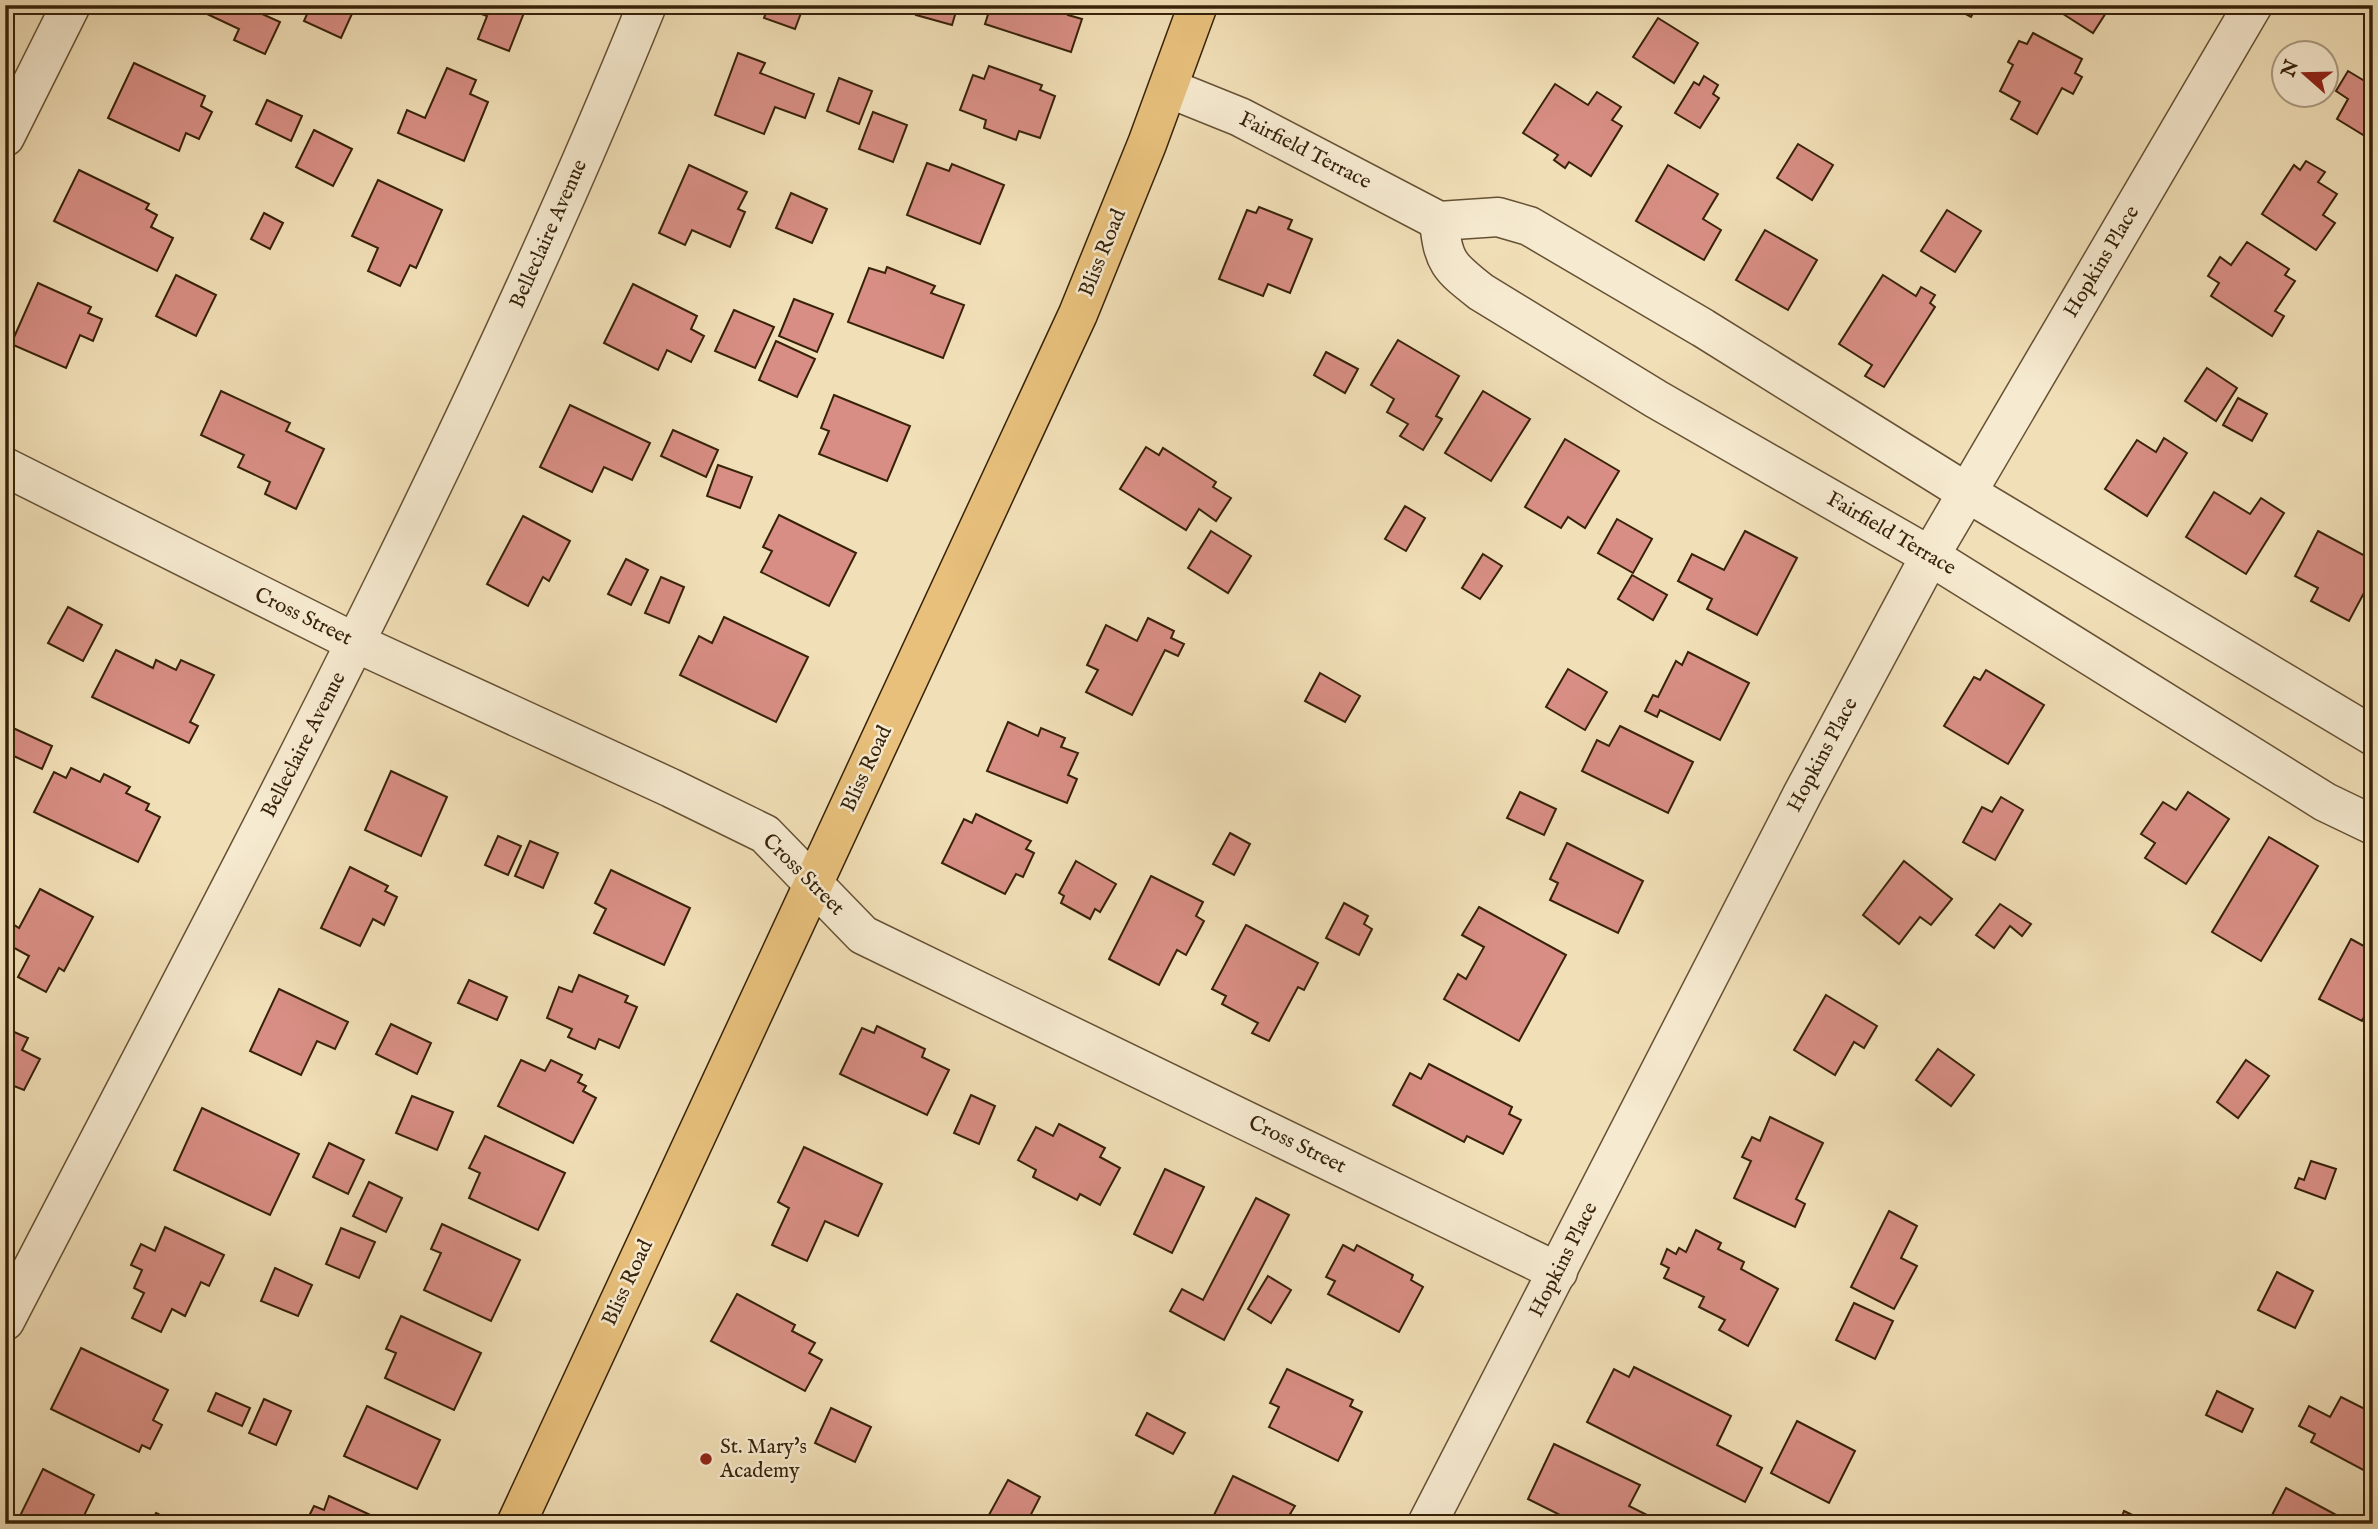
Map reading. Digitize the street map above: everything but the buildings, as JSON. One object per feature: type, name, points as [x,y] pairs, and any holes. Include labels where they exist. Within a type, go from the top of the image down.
[{"type":"main road","name":"Bliss Road","points":[[516,1524],[1073,326],[1122,207],[1198,5]]},
{"type":"street","points":[[5,137],[71,5]]},
{"type":"street","name":"Belleclaire Avenue","points":[[5,1321],[356,643],[498,347],[579,169],[647,5]]},
{"type":"street","name":"Hopkins Place","points":[[1427,1524],[1803,793],[1930,556],[2253,5]]},
{"type":"street","name":"Fairfield Terrace","points":[[1168,88],[1240,117],[1439,221],[1445,259],[1462,278],[1481,292],[1656,399],[1930,556],[2325,802],[2373,825]]},
{"type":"street","points":[[1439,221],[1498,217],[1529,226],[1703,328],[1966,492],[2373,736]]},
{"type":"street","name":"Cross Street","points":[[5,467],[356,643],[765,834],[863,935],[1558,1272]]},
{"type":"place","name":"St. Mary's Academy","points":[[706,1459]]}]
